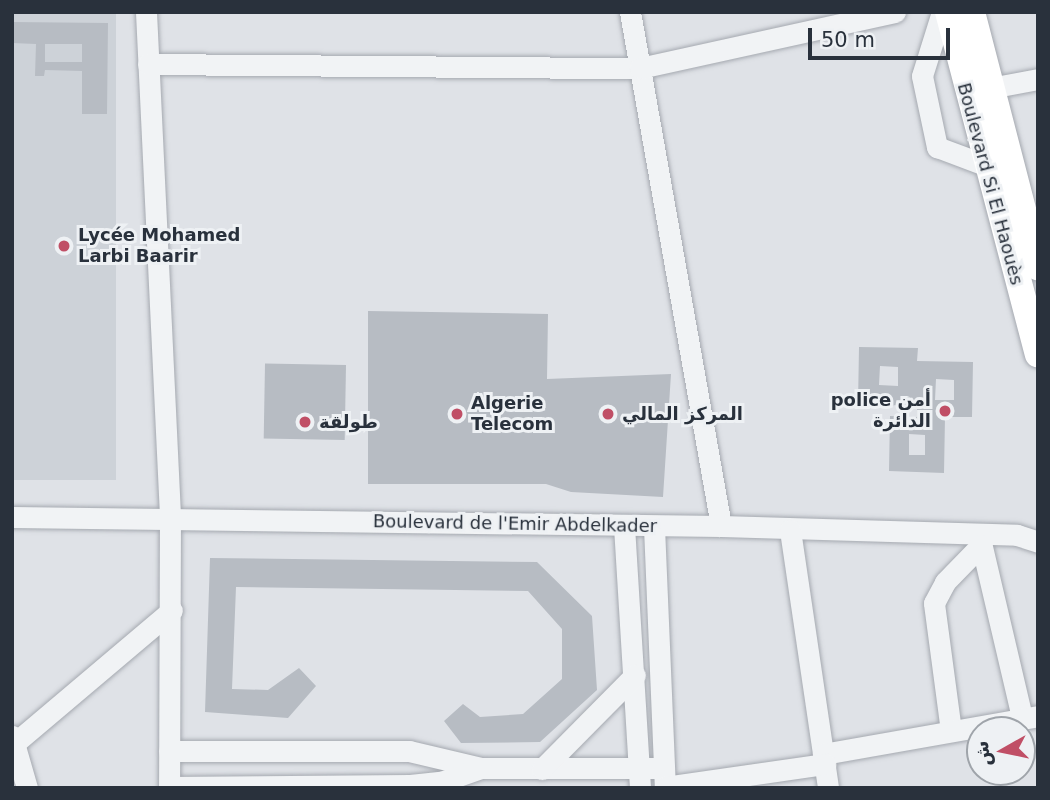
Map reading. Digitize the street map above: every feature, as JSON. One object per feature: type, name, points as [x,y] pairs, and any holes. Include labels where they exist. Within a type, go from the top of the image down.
[{"type":"main road","name":"Boulevard Si El Haouès","points":[[948,12],[985,165],[1038,354]]},
{"type":"main road","name":"Boulevard Si El Haouès","points":[[972,12],[990,88],[1032,220],[1038,268]]},
{"type":"street","points":[[146,12],[170,516],[172,610],[169,787],[368,787],[441,782],[481,768]]},
{"type":"street","points":[[630,12],[721,526]]},
{"type":"street","points":[[148,64],[640,68],[895,12]]},
{"type":"street","points":[[942,12],[922,76],[937,147],[985,165]]},
{"type":"street","points":[[990,88],[1038,79]]},
{"type":"street","name":"Boulevard de l'Emir Abdelkader","points":[[12,517],[170,516],[654,527],[721,526],[980,540],[1028,538]]},
{"type":"street","points":[[1028,538],[1038,522]]},
{"type":"street","points":[[624,526],[635,675],[639,779]]},
{"type":"street","points":[[654,527],[664,781]]},
{"type":"street","points":[[790,530],[828,788]]},
{"type":"street","points":[[980,540],[1030,716]]},
{"type":"street","points":[[951,731],[934,603],[945,582],[980,540]]},
{"type":"street","points":[[27,788],[14,739],[172,610]]},
{"type":"street","points":[[542,769],[635,675]]},
{"type":"street","points":[[169,751],[440,754],[481,768],[542,769],[612,779],[664,781],[824,759],[966,728]]},
{"type":"street","points":[[254,787],[255,752]]},
{"type":"street","points":[[368,787],[370,752]]},
{"type":"shaded area","name":"Lycée Mohamed Larbi Baarir","points":[[12,12],[116,12],[116,480],[12,480]]},
{"type":"building","points":[[12,22],[108,23],[107,114],[82,114],[82,71],[45,70],[44,76],[35,76],[36,44],[12,43]],"holes":[[[45,44],[82,44],[82,62],[45,62]]]},
{"type":"building","name":"Algerie Telecom","points":[[368,311],[548,314],[547,379],[671,374],[663,497],[571,492],[546,484],[368,484]]},
{"type":"building","name":"police أمن الدائرة","points":[[859,347],[918,348],[917,361],[973,362],[972,417],[945,417],[944,473],[889,471],[890,416],[917,417],[917,406],[858,404]],"holes":[[[880,366],[898,367],[898,386],[879,385]],[[936,379],[954,380],[954,400],[935,400]],[[909,434],[925,435],[925,455],[909,455]]]},
{"type":"building","points":[[265,364],[346,365],[345,440],[264,439]]},
{"type":"building","points":[[210,558],[537,562],[592,616],[597,690],[540,742],[461,743],[444,721],[463,704],[480,717],[523,714],[562,679],[562,629],[528,591],[236,587],[232,689],[268,690],[299,668],[316,686],[288,718],[205,712]]},
{"type":"place","name":"Lycée Mohamed Larbi Baarir","points":[[64,246]]},
{"type":"place","name":"police أمن الدائرة","points":[[945,411]]},
{"type":"place","name":"Algerie Telecom","points":[[457,414]]},
{"type":"place","name":"المركز المالي","points":[[608,414]]},
{"type":"place","name":"طولقة","points":[[305,422]]}]
